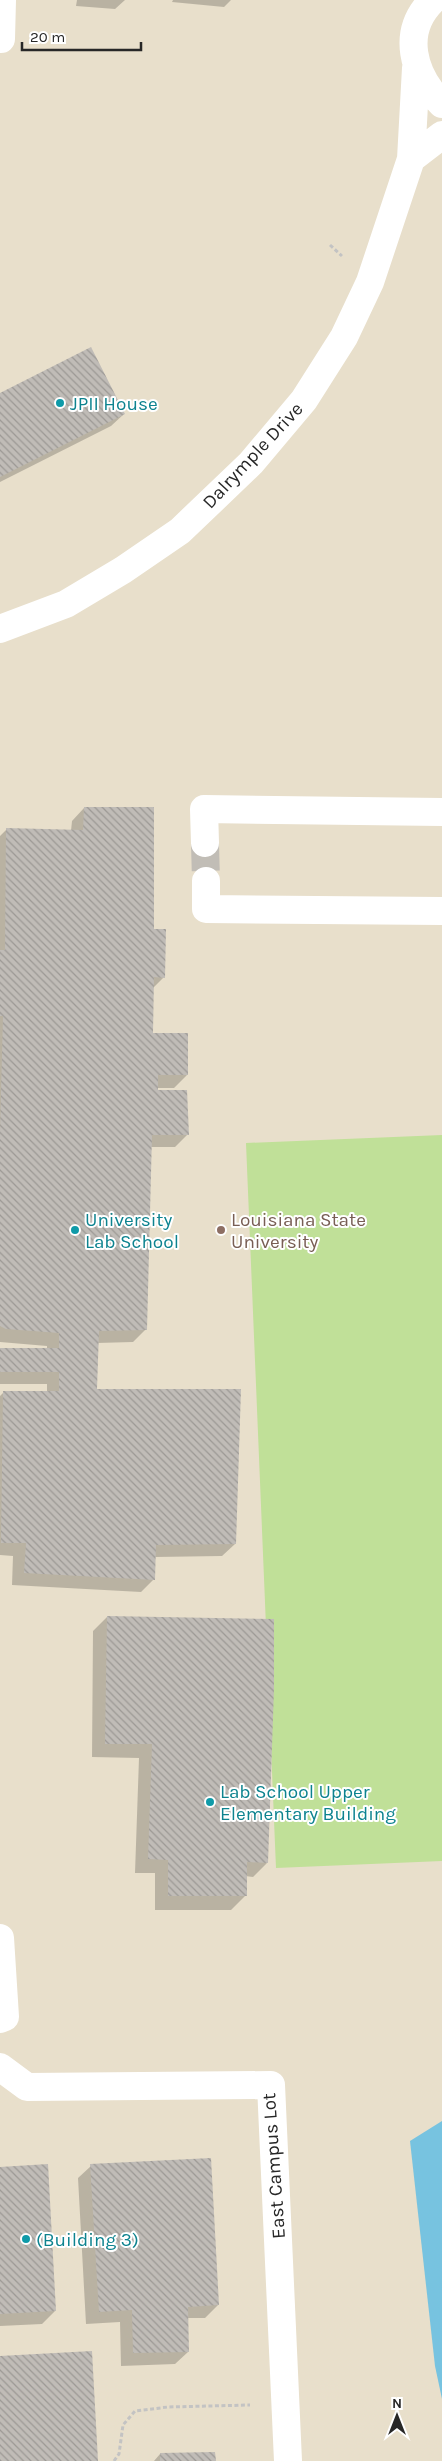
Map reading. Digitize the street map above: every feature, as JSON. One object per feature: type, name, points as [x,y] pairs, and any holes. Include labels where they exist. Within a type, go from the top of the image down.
[{"type":"street","points":[[1,39],[2,0]]},
{"type":"street","name":"Dalrymple Drive","points":[[0,629],[66,604],[123,570],[180,531],[251,463],[304,400],[344,337],[370,282],[411,159],[416,68],[414,46],[418,25],[429,2]]},
{"type":"street","points":[[416,68],[427,89],[442,104]]},
{"type":"street","points":[[411,159],[442,135]]},
{"type":"street","points":[[205,843],[204,809],[442,812]]},
{"type":"street","points":[[206,881],[206,909],[442,911]]},
{"type":"street","points":[[0,1938],[4,2017],[0,2019]]},
{"type":"street","name":"East Campus Lot","points":[[0,2067],[27,2087],[271,2085],[288,2461]]},
{"type":"path","points":[[114,2461],[119,2454],[123,2425],[135,2411],[168,2407],[286,2404]]},
{"type":"shaded area","name":"Louisiana State University","points":[[0,0],[442,0],[442,2461],[0,2461]]},
{"type":"green space","points":[[442,1135],[442,1861],[276,1868],[246,1143]]},
{"type":"water","points":[[442,2121],[442,2399],[435,2366],[410,2141]]},
{"type":"building","name":"JPII House","points":[[91,347],[125,414],[0,477],[0,393]]},
{"type":"building","name":"University Lab School","points":[[84,807],[154,807],[154,929],[166,929],[165,978],[154,977],[153,1033],[188,1033],[188,1075],[158,1075],[158,1090],[187,1090],[189,1135],[152,1135],[147,1330],[99,1331],[97,1389],[241,1389],[236,1544],[156,1545],[155,1580],[24,1573],[26,1543],[1,1543],[3,1391],[59,1391],[59,1372],[0,1372],[0,1348],[59,1348],[59,1333],[6,1329],[0,1326],[0,1132],[3,1016],[0,1016],[0,950],[5,950],[6,828],[83,830]]},
{"type":"building","name":"Lab School Upper Elementary Building","points":[[107,1616],[274,1619],[274,1689],[268,1863],[247,1862],[247,1896],[168,1896],[168,1860],[148,1859],[152,1744],[105,1744]]},
{"type":"building","points":[[211,2158],[219,2305],[188,2307],[189,2352],[133,2353],[132,2310],[99,2312],[90,2164]]},
{"type":"building","name":"(Building 3)","points":[[48,2164],[56,2311],[0,2314],[0,2167]]},
{"type":"building","points":[[92,2351],[98,2461],[0,2461],[0,2356]]},
{"type":"building","points":[[215,2452],[216,2461],[160,2461],[160,2453]]},
{"type":"tunnel","points":[[205,843],[206,881]]},
{"type":"place","name":"JPII House","points":[[60,403]]},
{"type":"place","name":"University Lab School","points":[[75,1230]]},
{"type":"place","name":"Louisiana State University","points":[[221,1230]]},
{"type":"place","name":"Lab School Upper Elementary Building","points":[[210,1802]]},
{"type":"place","name":"(Building 3)","points":[[26,2239]]}]
